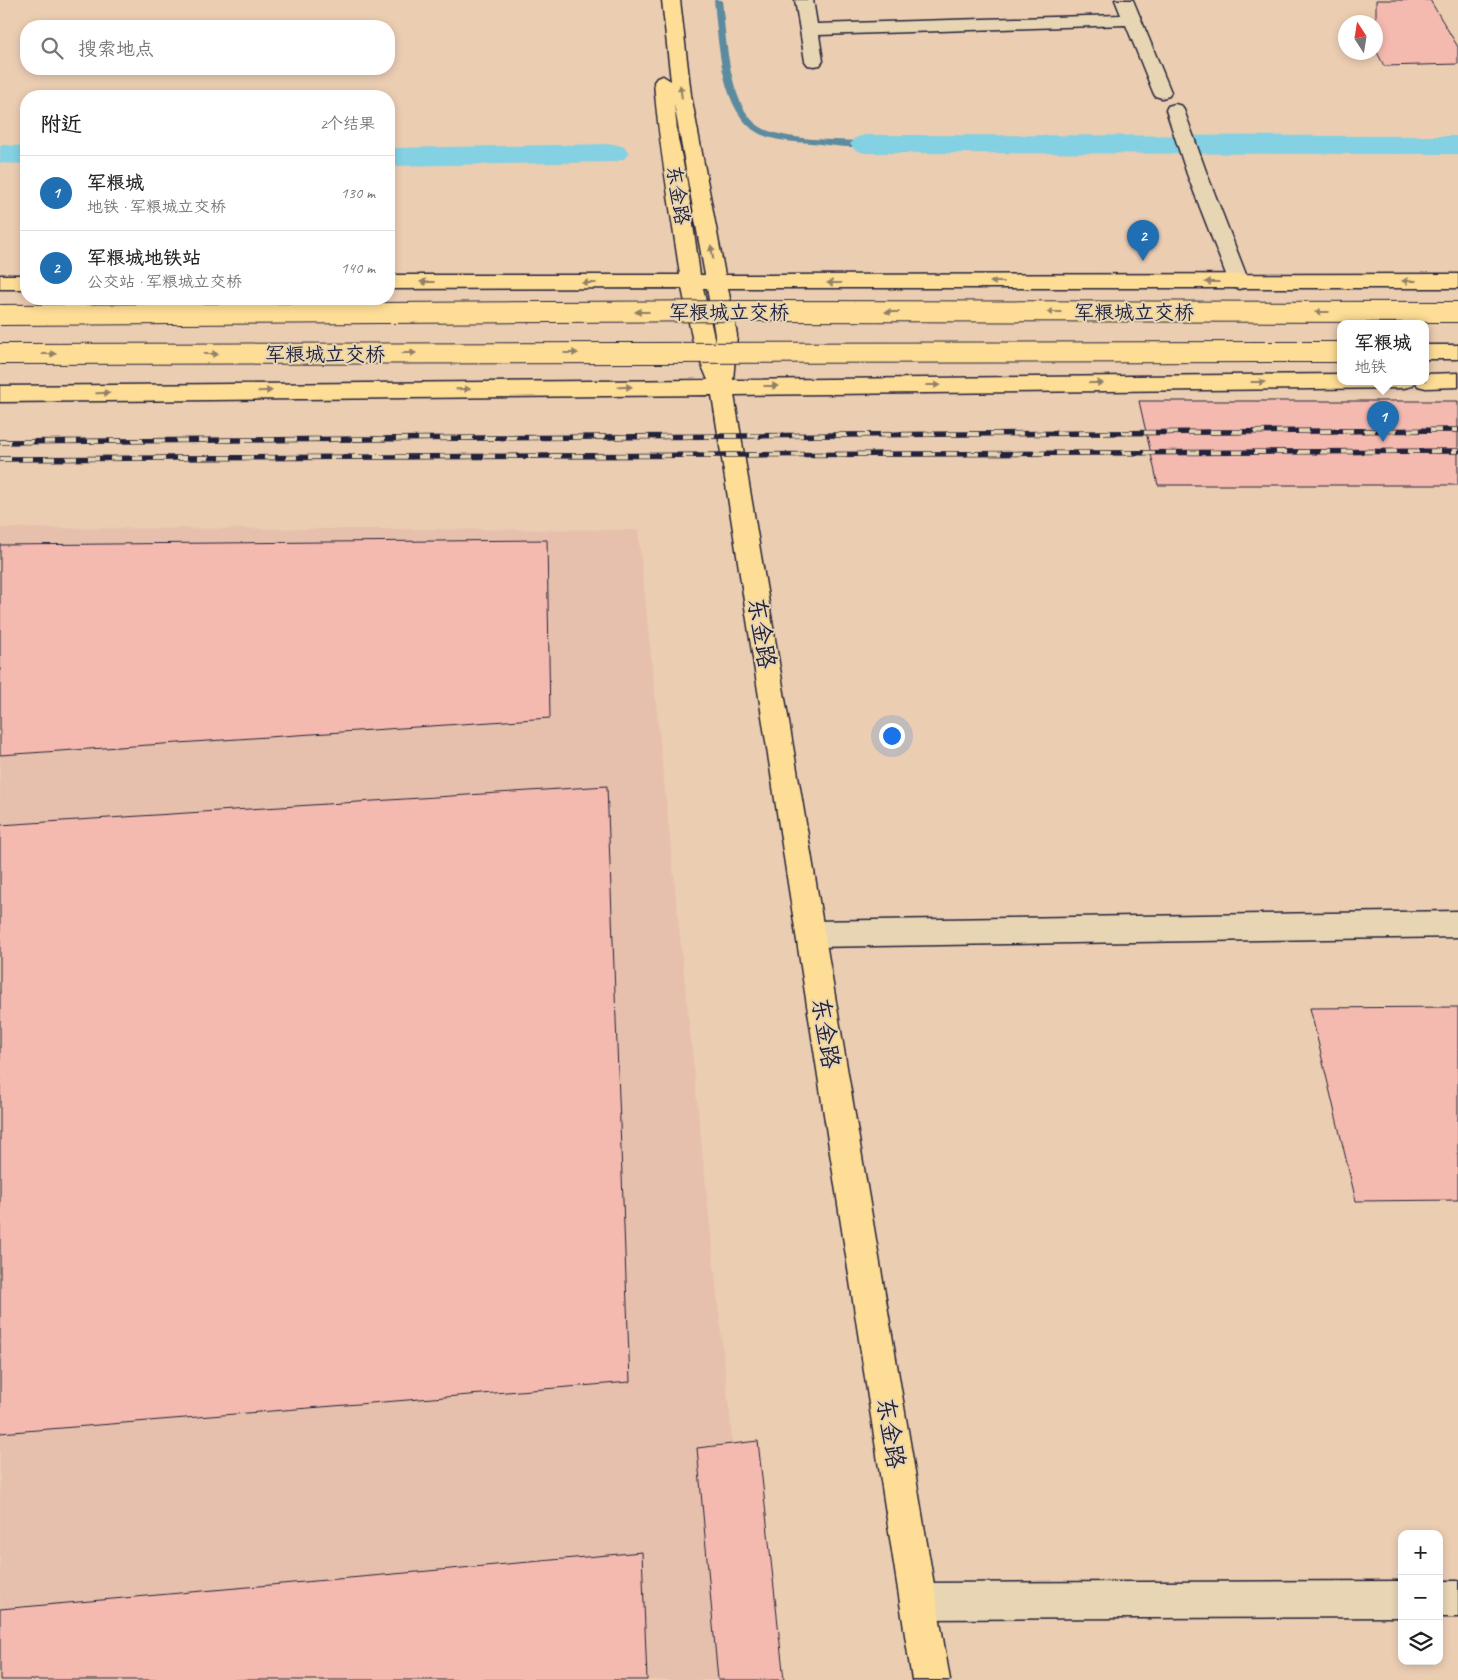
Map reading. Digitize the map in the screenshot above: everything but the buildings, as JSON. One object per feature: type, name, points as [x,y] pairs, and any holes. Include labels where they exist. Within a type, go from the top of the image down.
[{"type":"main road","name":"东金路","points":[[658,5],[668,139],[677,182],[691,283],[705,347],[722,386]]},
{"type":"main road","name":"东金路","points":[[658,5],[682,95],[726,334],[722,386],[931,1680]]},
{"type":"main road","points":[[395,282],[1458,281]]},
{"type":"main road","points":[[0,282],[20,282]]},
{"type":"main road","name":"军粮城立交桥","points":[[0,315],[752,311],[1458,312]]},
{"type":"main road","name":"军粮城立交桥","points":[[0,354],[1337,352]]},
{"type":"main road","points":[[1429,352],[1458,352]]},
{"type":"main road","points":[[1429,381],[1458,380]]},
{"type":"main road","points":[[0,394],[1337,381]]},
{"type":"street","points":[[804,0],[814,62]]},
{"type":"street","points":[[1124,0],[1162,92]]},
{"type":"street","points":[[809,30],[1132,20]]},
{"type":"street","points":[[1178,116],[1197,174],[1239,282]]},
{"type":"street","points":[[810,934],[1458,924]]},
{"type":"street","points":[[918,1601],[1398,1599]]},
{"type":"street","points":[[1443,1599],[1458,1599]]},
{"type":"shaded area","points":[[0,528],[638,530],[757,1680],[0,1680]]},
{"type":"waterway","points":[[718,0],[727,70],[732,88],[746,118],[756,128],[766,133],[793,139],[865,144]]},
{"type":"waterway","points":[[865,144],[1458,145]]},
{"type":"waterway","points":[[395,157],[614,153]]},
{"type":"waterway","points":[[0,154],[20,155]]},
{"type":"railway","points":[[0,442],[1458,430]]},
{"type":"railway","points":[[0,459],[1458,451]]},
{"type":"place","name":"军粮城地铁站","points":[[1143,261]]},
{"type":"place","name":"军粮城","points":[[1383,442]]}]
